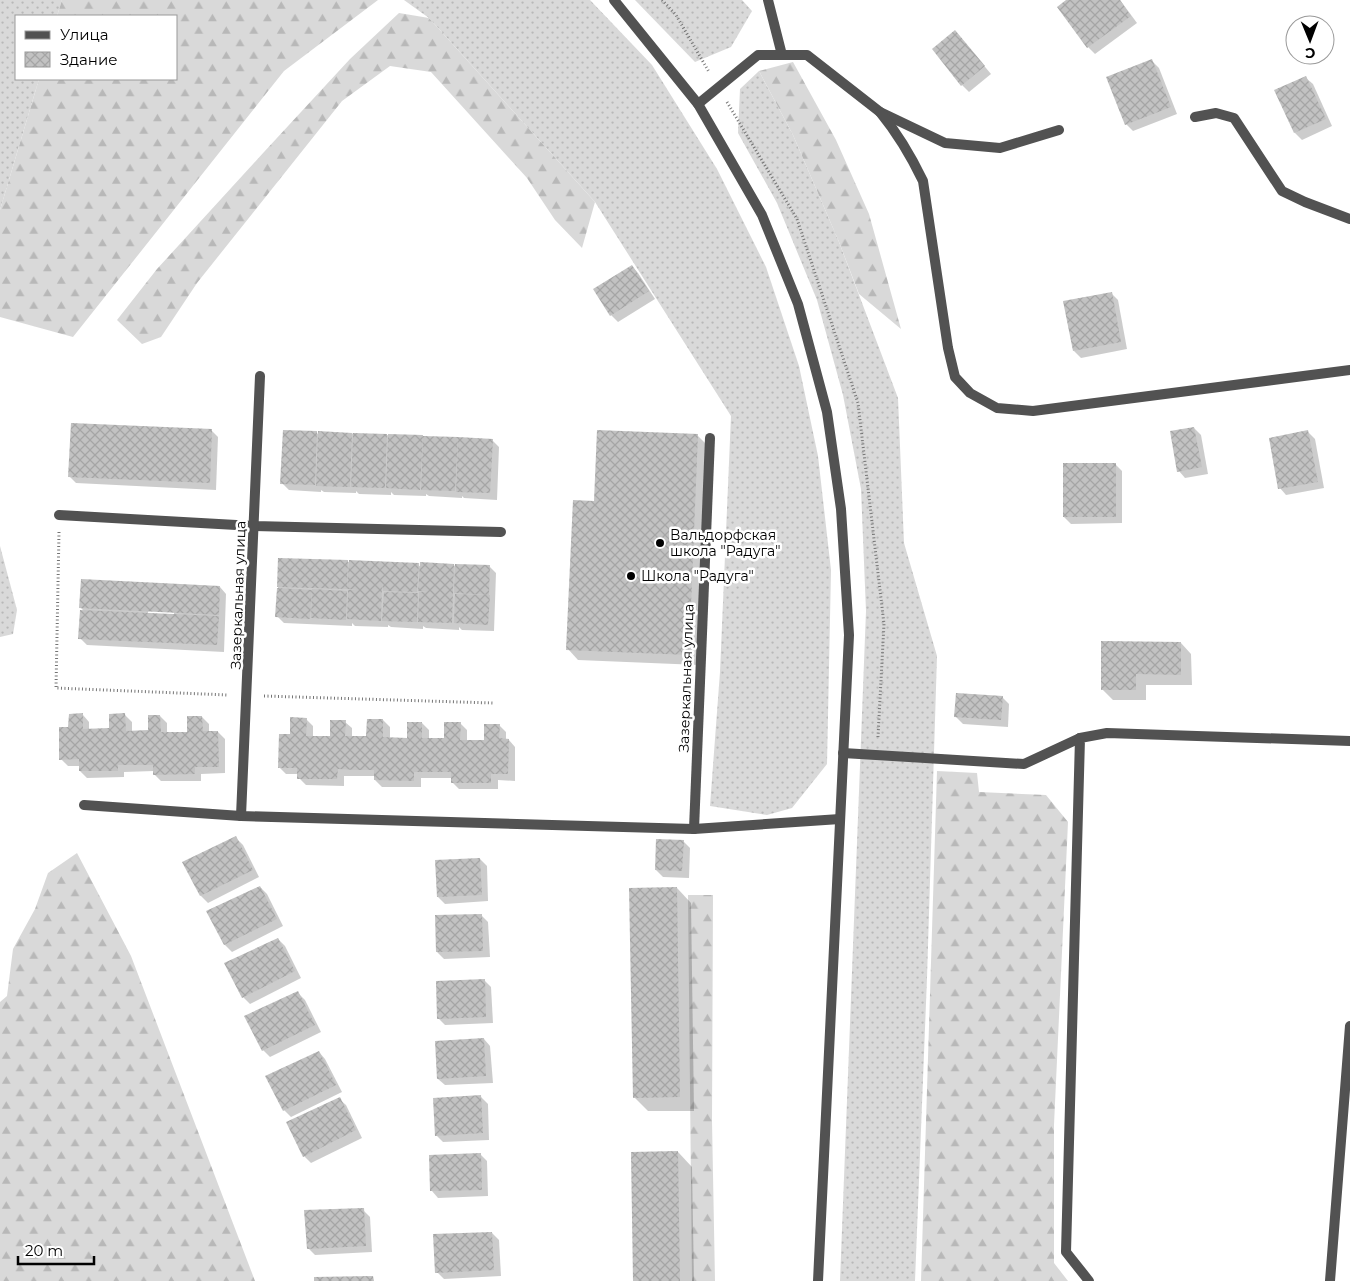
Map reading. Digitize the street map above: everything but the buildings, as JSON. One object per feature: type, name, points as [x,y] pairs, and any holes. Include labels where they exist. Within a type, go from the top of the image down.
[{"type":"street","points":[[614,0],[698,104],[762,215],[798,304],[827,412],[841,509],[849,635],[818,1281]]},
{"type":"street","points":[[768,0],[782,55]]},
{"type":"street","points":[[698,104],[758,55],[807,55],[880,112],[894,129],[912,157],[922,181],[948,348],[955,377],[970,393],[997,408],[1033,411],[1350,370]]},
{"type":"street","points":[[880,112],[945,142],[954,144],[1000,148],[1060,130]]},
{"type":"street","points":[[1195,117],[1216,114],[1234,118],[1282,191],[1350,219]]},
{"type":"street","name":"Зазеркальная улица","points":[[241,816],[260,376]]},
{"type":"street","name":"Зазеркальная улица","points":[[694,828],[710,438]]},
{"type":"street","points":[[59,515],[254,526],[501,532]]},
{"type":"street","points":[[843,753],[1024,764],[1080,738],[1107,733],[1350,741]]},
{"type":"street","points":[[1080,738],[1066,1252],[1089,1281]]},
{"type":"street","points":[[84,806],[241,816],[694,828],[840,819]]},
{"type":"street","points":[[1330,1281],[1350,1026]]},
{"type":"path","points":[[59,515],[56,688],[493,703]]},
{"type":"green space","points":[[0,0],[62,0],[57,15],[15,15],[15,80],[39,80],[0,210]]},
{"type":"green space","points":[[62,0],[378,0],[284,71],[73,337],[0,317],[0,210],[39,80],[178,80],[178,15],[57,15]]},
{"type":"green space","points":[[404,0],[590,0],[652,65],[717,169],[766,267],[799,366],[818,456],[831,570],[827,764],[792,808],[767,815],[710,806],[720,672],[731,416],[595,202],[429,18]]},
{"type":"green space","points":[[635,0],[742,0],[752,11],[731,47],[695,62]]},
{"type":"green space","points":[[399,13],[429,18],[595,202],[582,248],[555,220],[527,178],[431,72],[390,66],[342,101],[197,283],[161,337],[142,344],[117,320],[157,269],[264,152],[350,59]]},
{"type":"green space","points":[[793,62],[836,140],[869,214],[901,329],[859,294],[793,135],[759,71]]},
{"type":"green space","points":[[759,71],[793,135],[839,242],[898,398],[904,543],[937,656],[915,1281],[840,1281],[866,611],[861,489],[843,395],[817,300],[777,203],[738,133],[740,89]]},
{"type":"green space","points":[[0,546],[17,610],[13,634],[0,637]]},
{"type":"green space","points":[[937,771],[977,773],[979,792],[1046,795],[1068,822],[1054,1125],[1054,1263],[1068,1281],[921,1281]]},
{"type":"green space","points":[[77,853],[131,956],[255,1281],[0,1281],[0,1002],[7,996],[13,949],[35,909],[48,873]]},
{"type":"green space","points":[[688,895],[713,895],[712,1121],[715,1281],[692,1281]]},
{"type":"place","name":"Вальдорфская школа \"Радуга\"","points":[[660,543]]},
{"type":"place","name":"Школа \"Радуга\"","points":[[631,576]]}]
